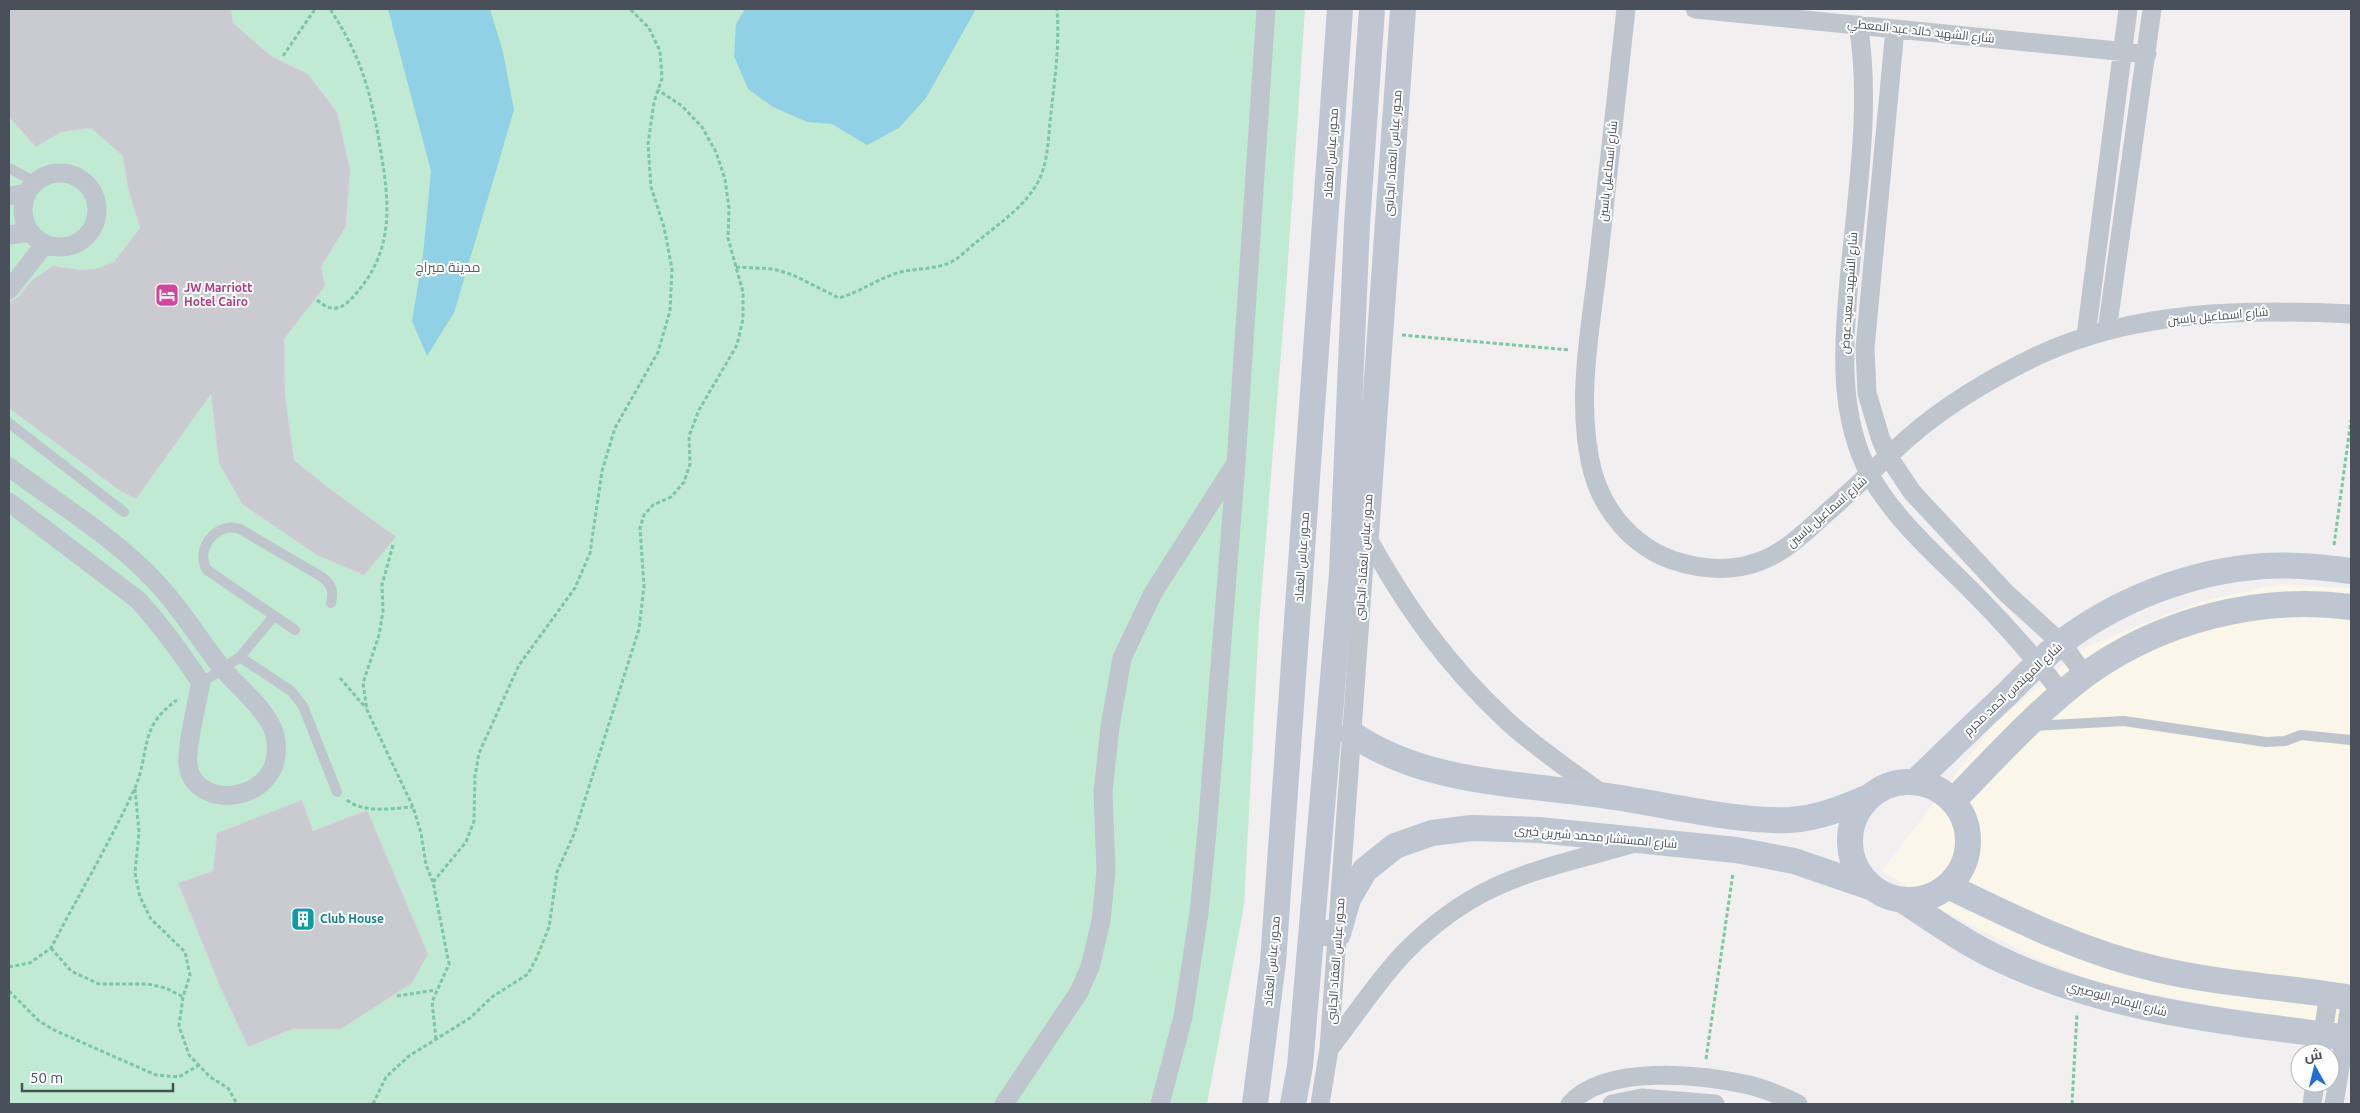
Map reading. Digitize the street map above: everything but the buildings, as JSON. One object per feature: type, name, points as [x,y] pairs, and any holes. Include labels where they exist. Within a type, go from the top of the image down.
[{"type":"street","points":[[1160,1104],[1182,1017],[1199,913],[1208,822],[1236,463],[1266,9]]},
{"type":"street","name":"محور عباس العقاد","points":[[1255,1104],[1268,1016],[1273,962],[1340,9]]},
{"type":"street","points":[[1293,1104],[1325,933],[1348,631],[1342,572],[1357,224],[1372,9]]},
{"type":"street","name":"محور عباس العقاد الجانبى","points":[[1320,1104],[1329,1049],[1325,933],[1352,734],[1348,631],[1366,535],[1402,9]]},
{"type":"street","name":"شارع اسماعيل ياسين","points":[[1626,9],[1588,352],[1585,416],[1588,450],[1594,476],[1607,507],[1629,534],[1657,554],[1689,566],[1724,569],[1757,562],[1788,547],[1912,435],[1952,405],[1995,378],[2040,355],[2086,336],[2107,330],[2198,315],[2272,310],[2351,314]]},
{"type":"street","name":"شارع الشهيد خالد عبد المعطي","points":[[1695,9],[2147,54]]},
{"type":"street","points":[[2086,336],[2128,9]]},
{"type":"street","points":[[2107,330],[2152,9]]},
{"type":"street","name":"شارع الشهيد سعيد عوض","points":[[1858,25],[1861,40],[1864,107],[1843,343],[1845,387],[1853,432],[1870,474],[1900,519],[2009,629],[2039,663],[2062,695]]},
{"type":"street","name":"شارع الشهيد سعيد عوض","points":[[1895,29],[1865,348],[1867,393],[1880,437],[1888,456],[1925,506],[2006,593],[2061,643],[2085,675]]},
{"type":"street","points":[[1331,142],[1337,146],[1343,146],[1353,130],[1364,126]]},
{"type":"street","points":[[50,174],[68,174],[84,182],[94,196],[97,213],[92,230],[79,242],[62,247],[45,244],[30,232],[24,220],[24,190],[50,174]]},
{"type":"street","points":[[2103,200],[2126,203]]},
{"type":"street","points":[[1327,215],[1338,209],[1345,209],[1355,217],[1357,224]]},
{"type":"street","points":[[9,235],[30,232]]},
{"type":"street","points":[[9,290],[45,244]]},
{"type":"street","points":[[1004,1104],[1079,992],[1090,967],[1101,920],[1106,871],[1104,792],[1110,727],[1122,658],[1153,593],[1236,463]]},
{"type":"street","points":[[9,467],[134,560],[172,601],[223,668],[264,714],[274,731],[278,749],[276,764],[269,777],[257,787],[229,795],[215,794],[202,788],[192,778],[188,764],[201,683],[154,618],[138,600],[9,502]]},
{"type":"street","points":[[1366,535],[1395,587],[1428,635],[1465,680],[1507,721],[1603,795]]},
{"type":"street","name":"شارع المهندس احمد محرم","points":[[1915,782],[2061,643],[2097,619],[2136,598],[2178,583],[2220,572],[2264,566],[2308,566],[2341,569]]},
{"type":"street","points":[[1954,801],[2026,727],[2062,695],[2085,675],[2125,650],[2156,635],[2223,613],[2293,604],[2329,604],[2351,607]]},
{"type":"street","points":[[1352,734],[1398,759],[1471,780],[1603,795],[1754,819],[1790,820],[1822,816],[1898,783],[1915,782],[1930,785],[1954,801],[1968,829],[1969,844],[1966,860],[1959,874],[1948,886],[1934,895],[1904,900],[1887,896],[1873,888],[1861,875],[1853,860],[1850,843],[1852,827],[1858,811],[1869,797]]},
{"type":"street","name":"شارع المستشار محمد شيرين خيرى","points":[[1325,933],[1365,870],[1395,846],[1432,833],[1471,828],[1539,830],[1736,850],[1794,861],[1873,888]]},
{"type":"street","points":[[1329,1049],[1406,952],[1430,929],[1461,906],[1494,888],[1544,870],[1645,840]]},
{"type":"street","points":[[1948,886],[2022,923],[2066,942],[2110,957],[2201,978],[2344,997],[2334,1041],[2334,1104]]},
{"type":"street","name":"شارع الإمام البوصيري","points":[[1904,900],[1955,935],[1997,958],[2079,990],[2141,1008],[2334,1041]]},
{"type":"street","points":[[1570,1104],[1602,1083],[1639,1075],[1704,1078],[1748,1085],[1776,1093],[1798,1104]]},
{"type":"street","points":[[1612,1104],[1642,1098],[1715,1104]]},
{"type":"lane","points":[[9,168],[24,190]]},
{"type":"lane","points":[[9,423],[124,512]]},
{"type":"lane","points":[[295,630],[207,570],[202,556],[204,548],[216,532],[232,526],[240,529],[322,577],[332,588],[334,594],[331,603]]},
{"type":"lane","points":[[201,683],[240,657],[274,616]]},
{"type":"lane","points":[[240,657],[291,691],[303,706],[337,792]]},
{"type":"lane","points":[[2026,727],[2124,721],[2266,742],[2285,741],[2301,735],[2351,740]]},
{"type":"path","points":[[283,56],[315,9]]},
{"type":"path","points":[[317,300],[326,308],[338,309],[348,302],[364,285],[375,265],[384,242],[388,218],[388,194],[383,162],[374,110],[364,71],[347,34],[330,9]]},
{"type":"path","points":[[433,882],[466,842],[474,821],[474,776],[479,753],[519,665],[575,588],[590,553],[602,471],[615,428],[658,352],[670,311],[672,269],[664,227],[651,187],[648,144],[662,78],[660,51],[649,28],[630,9]]},
{"type":"path","points":[[736,267],[774,269],[793,275],[839,298],[859,292],[895,273],[916,268],[936,267],[954,261],[1025,200],[1039,179],[1048,154],[1059,34],[1057,9]]},
{"type":"path","points":[[373,1104],[386,1076],[409,1056],[470,1018],[497,993],[528,974],[538,957],[549,927],[557,872],[574,834],[639,629],[644,586],[640,528],[644,515],[653,505],[671,497],[684,482],[690,464],[689,436],[699,410],[737,345],[743,319],[743,301],[728,238],[729,208],[725,180],[716,152],[702,127],[682,106],[658,90]]},
{"type":"path","points":[[1380,333],[1588,352]]},
{"type":"path","points":[[2341,569],[2351,420]]},
{"type":"path","points":[[367,710],[363,683],[379,635],[383,611],[382,585],[393,545]]},
{"type":"path","points":[[340,678],[367,710],[413,807],[421,833],[426,865],[433,882],[449,964],[432,1002],[436,1039]]},
{"type":"path","points":[[9,967],[30,964],[51,948],[135,788],[148,733],[165,708],[201,683]]},
{"type":"path","points":[[135,788],[138,832],[135,873],[140,897],[151,919],[185,952],[190,975],[183,997],[179,1026],[189,1055],[210,1077],[228,1088],[237,1104]]},
{"type":"path","points":[[337,792],[354,806],[376,809],[413,807]]},
{"type":"path","points":[[1704,1078],[1736,850]]},
{"type":"path","points":[[51,948],[71,971],[99,984],[148,984],[166,988],[183,997]]},
{"type":"path","points":[[396,996],[436,990]]},
{"type":"path","points":[[2072,1104],[2079,990]]},
{"type":"path","points":[[9,991],[39,1021],[63,1034],[156,1075],[179,1077],[199,1065]]},
{"type":"shaded area","points":[[2278,584],[2351,588],[2351,1029],[2107,987],[2034,957],[1947,913],[1882,871],[1994,724],[2084,648],[2195,603]]},
{"type":"green space","points":[[9,9],[1305,9],[1285,304],[1259,623],[1244,905],[1207,1104],[9,1104]]},
{"type":"water","points":[[388,9],[490,9],[503,52],[514,110],[454,313],[427,356],[412,321],[423,255],[431,171]]},
{"type":"water","points":[[745,9],[976,9],[926,98],[899,128],[867,145],[832,124],[807,122],[773,107],[748,89],[734,56],[736,24]]},
{"type":"place","name":"JW Marriott Hotel Cairo","points":[[167,295]]},
{"type":"place","name":"Club House","points":[[303,919]]},
{"type":"district","name":"مدينة ميراج","points":[[448,267]]}]
